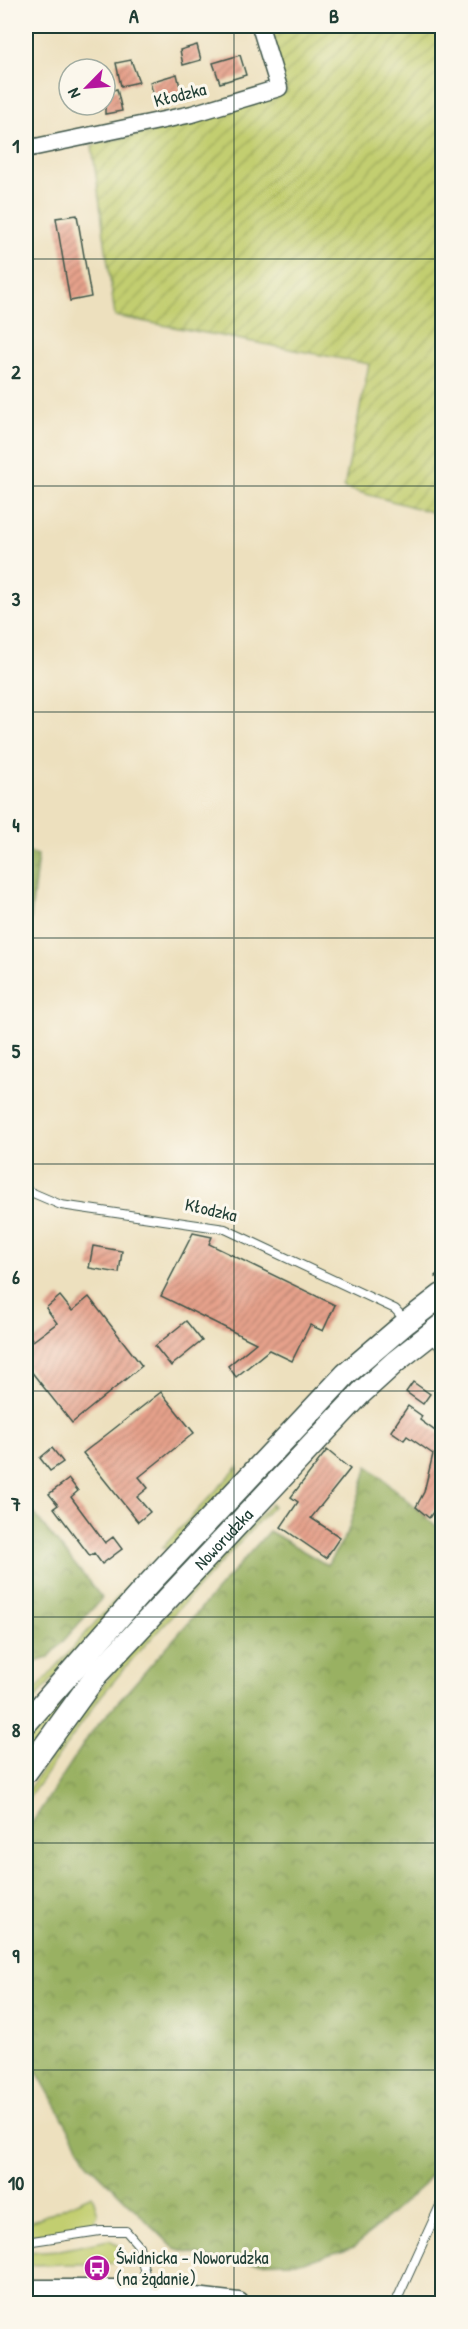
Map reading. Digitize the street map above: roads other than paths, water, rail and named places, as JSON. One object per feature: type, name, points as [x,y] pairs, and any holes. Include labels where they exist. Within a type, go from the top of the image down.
[{"type":"main road","name":"Noworudzka","points":[[26,1722],[143,1590],[346,1374],[442,1295]]},
{"type":"main road","name":"Noworudzka","points":[[26,1772],[97,1674],[152,1614],[361,1393],[438,1336]]},
{"type":"main road","points":[[26,2291],[90,2297],[149,2293],[238,2304]]},
{"type":"street","name":"Kłodzka","points":[[26,149],[192,114],[279,88],[260,26]]},
{"type":"lane","name":"Kłodzka","points":[[26,1190],[61,1204],[225,1229],[395,1309],[407,1322]]},
{"type":"lane","points":[[395,2304],[442,2201]]},
{"type":"lane","points":[[26,2242],[100,2231],[126,2231],[139,2246],[149,2293]]},
{"type":"place","name":"Świdnicka - Noworudzka (na żądanie)","points":[[97,2268]]}]
